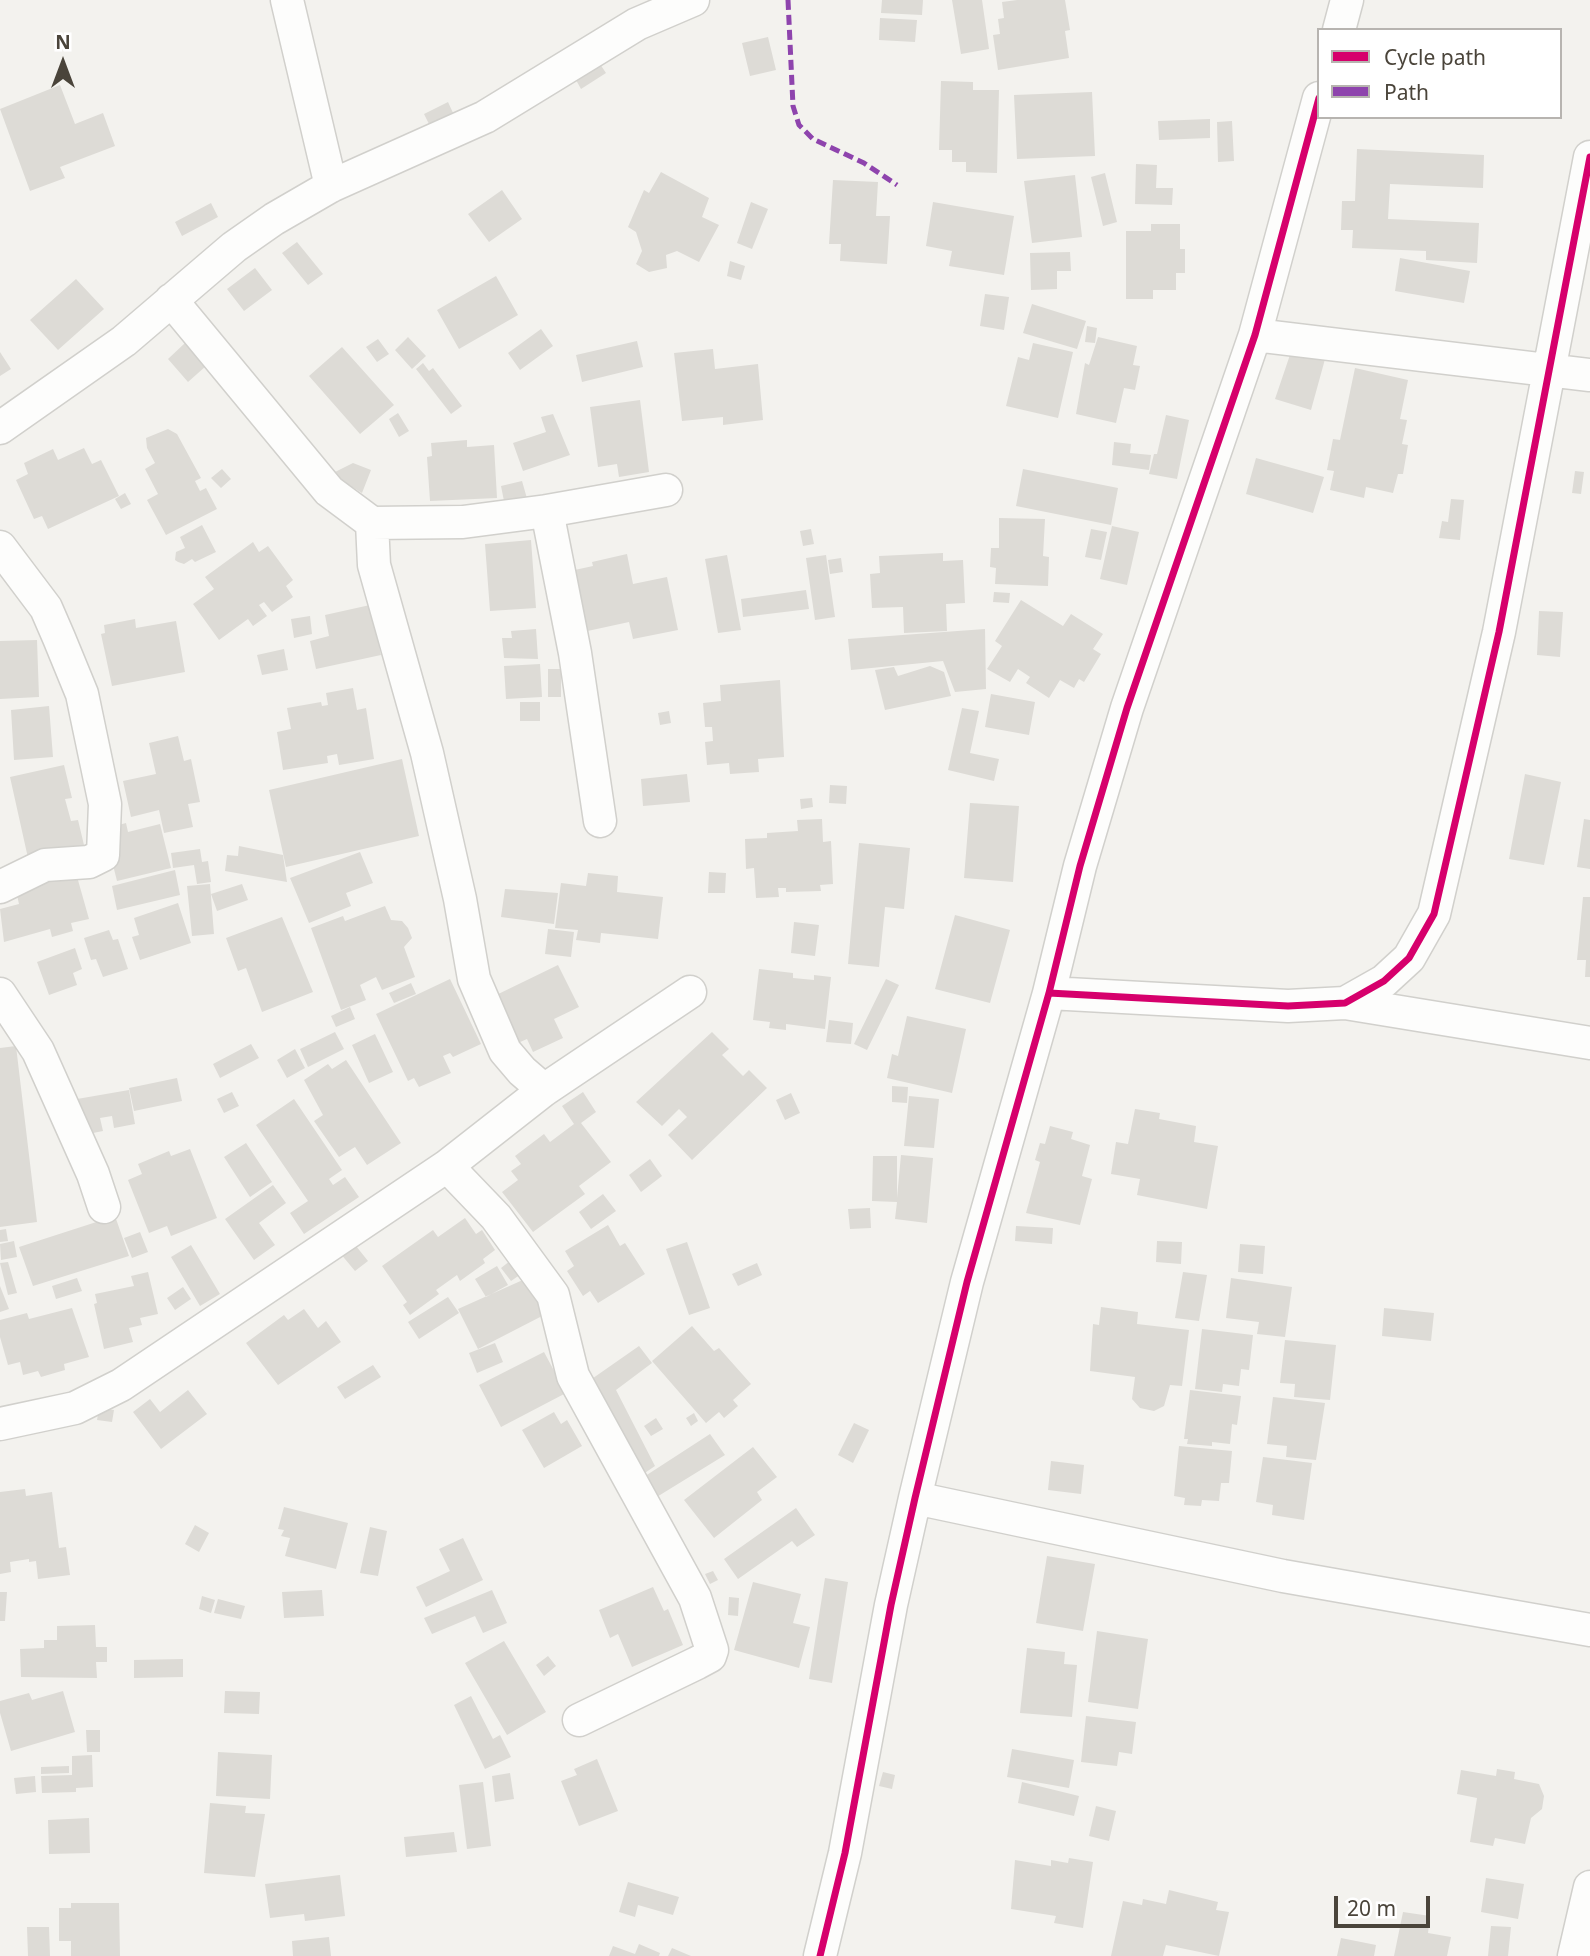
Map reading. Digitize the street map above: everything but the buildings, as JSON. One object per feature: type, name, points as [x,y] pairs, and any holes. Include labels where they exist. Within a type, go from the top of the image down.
[{"type":"street","points":[[287,0],[331,186]]},
{"type":"street","points":[[0,428],[124,341],[234,247],[274,219],[331,186],[485,117],[637,24],[693,0]]},
{"type":"street","points":[[1340,28],[1347,0]]},
{"type":"street","points":[[820,1956],[845,1853],[891,1605],[967,1282],[1049,993],[1080,866],[1127,708],[1255,335],[1317,105]]},
{"type":"street","points":[[1345,1003],[1384,981],[1409,958],[1434,914],[1499,632],[1590,157]]},
{"type":"street","points":[[171,300],[330,491],[372,523],[463,522],[547,512],[666,490]]},
{"type":"street","points":[[1255,335],[1590,375]]},
{"type":"street","points":[[547,512],[575,653],[600,821]]},
{"type":"street","points":[[372,523],[374,565],[427,753],[460,899],[474,979],[505,1051],[522,1071],[544,1090]]},
{"type":"street","points":[[0,547],[47,608],[82,694],[105,804],[103,855],[89,862],[45,865],[0,887]]},
{"type":"street","points":[[0,1424],[75,1408],[121,1385],[447,1166],[544,1090],[690,992]]},
{"type":"street","points":[[1049,993],[1288,1006],[1345,1003],[1590,1043]]},
{"type":"street","points":[[0,994],[38,1051],[93,1174],[104,1206]]},
{"type":"street","points":[[447,1166],[496,1217],[553,1295],[573,1376],[695,1598],[712,1650],[710,1656],[697,1663],[579,1720]]},
{"type":"street","points":[[915,1498],[1283,1576],[1590,1630]]},
{"type":"street","points":[[1574,1956],[1590,1887]]},
{"type":"marked path","points":[[788,0],[793,106],[799,125],[813,139],[864,163],[897,185]]},
{"type":"cycle path","points":[[1049,993],[1080,866],[1127,708],[1255,335],[1317,105]]},
{"type":"cycle path","points":[[820,1956],[845,1853],[891,1605],[915,1498],[967,1282],[1049,993],[1288,1006],[1345,1003],[1384,981],[1409,958],[1434,914],[1499,632],[1590,157]]}]
